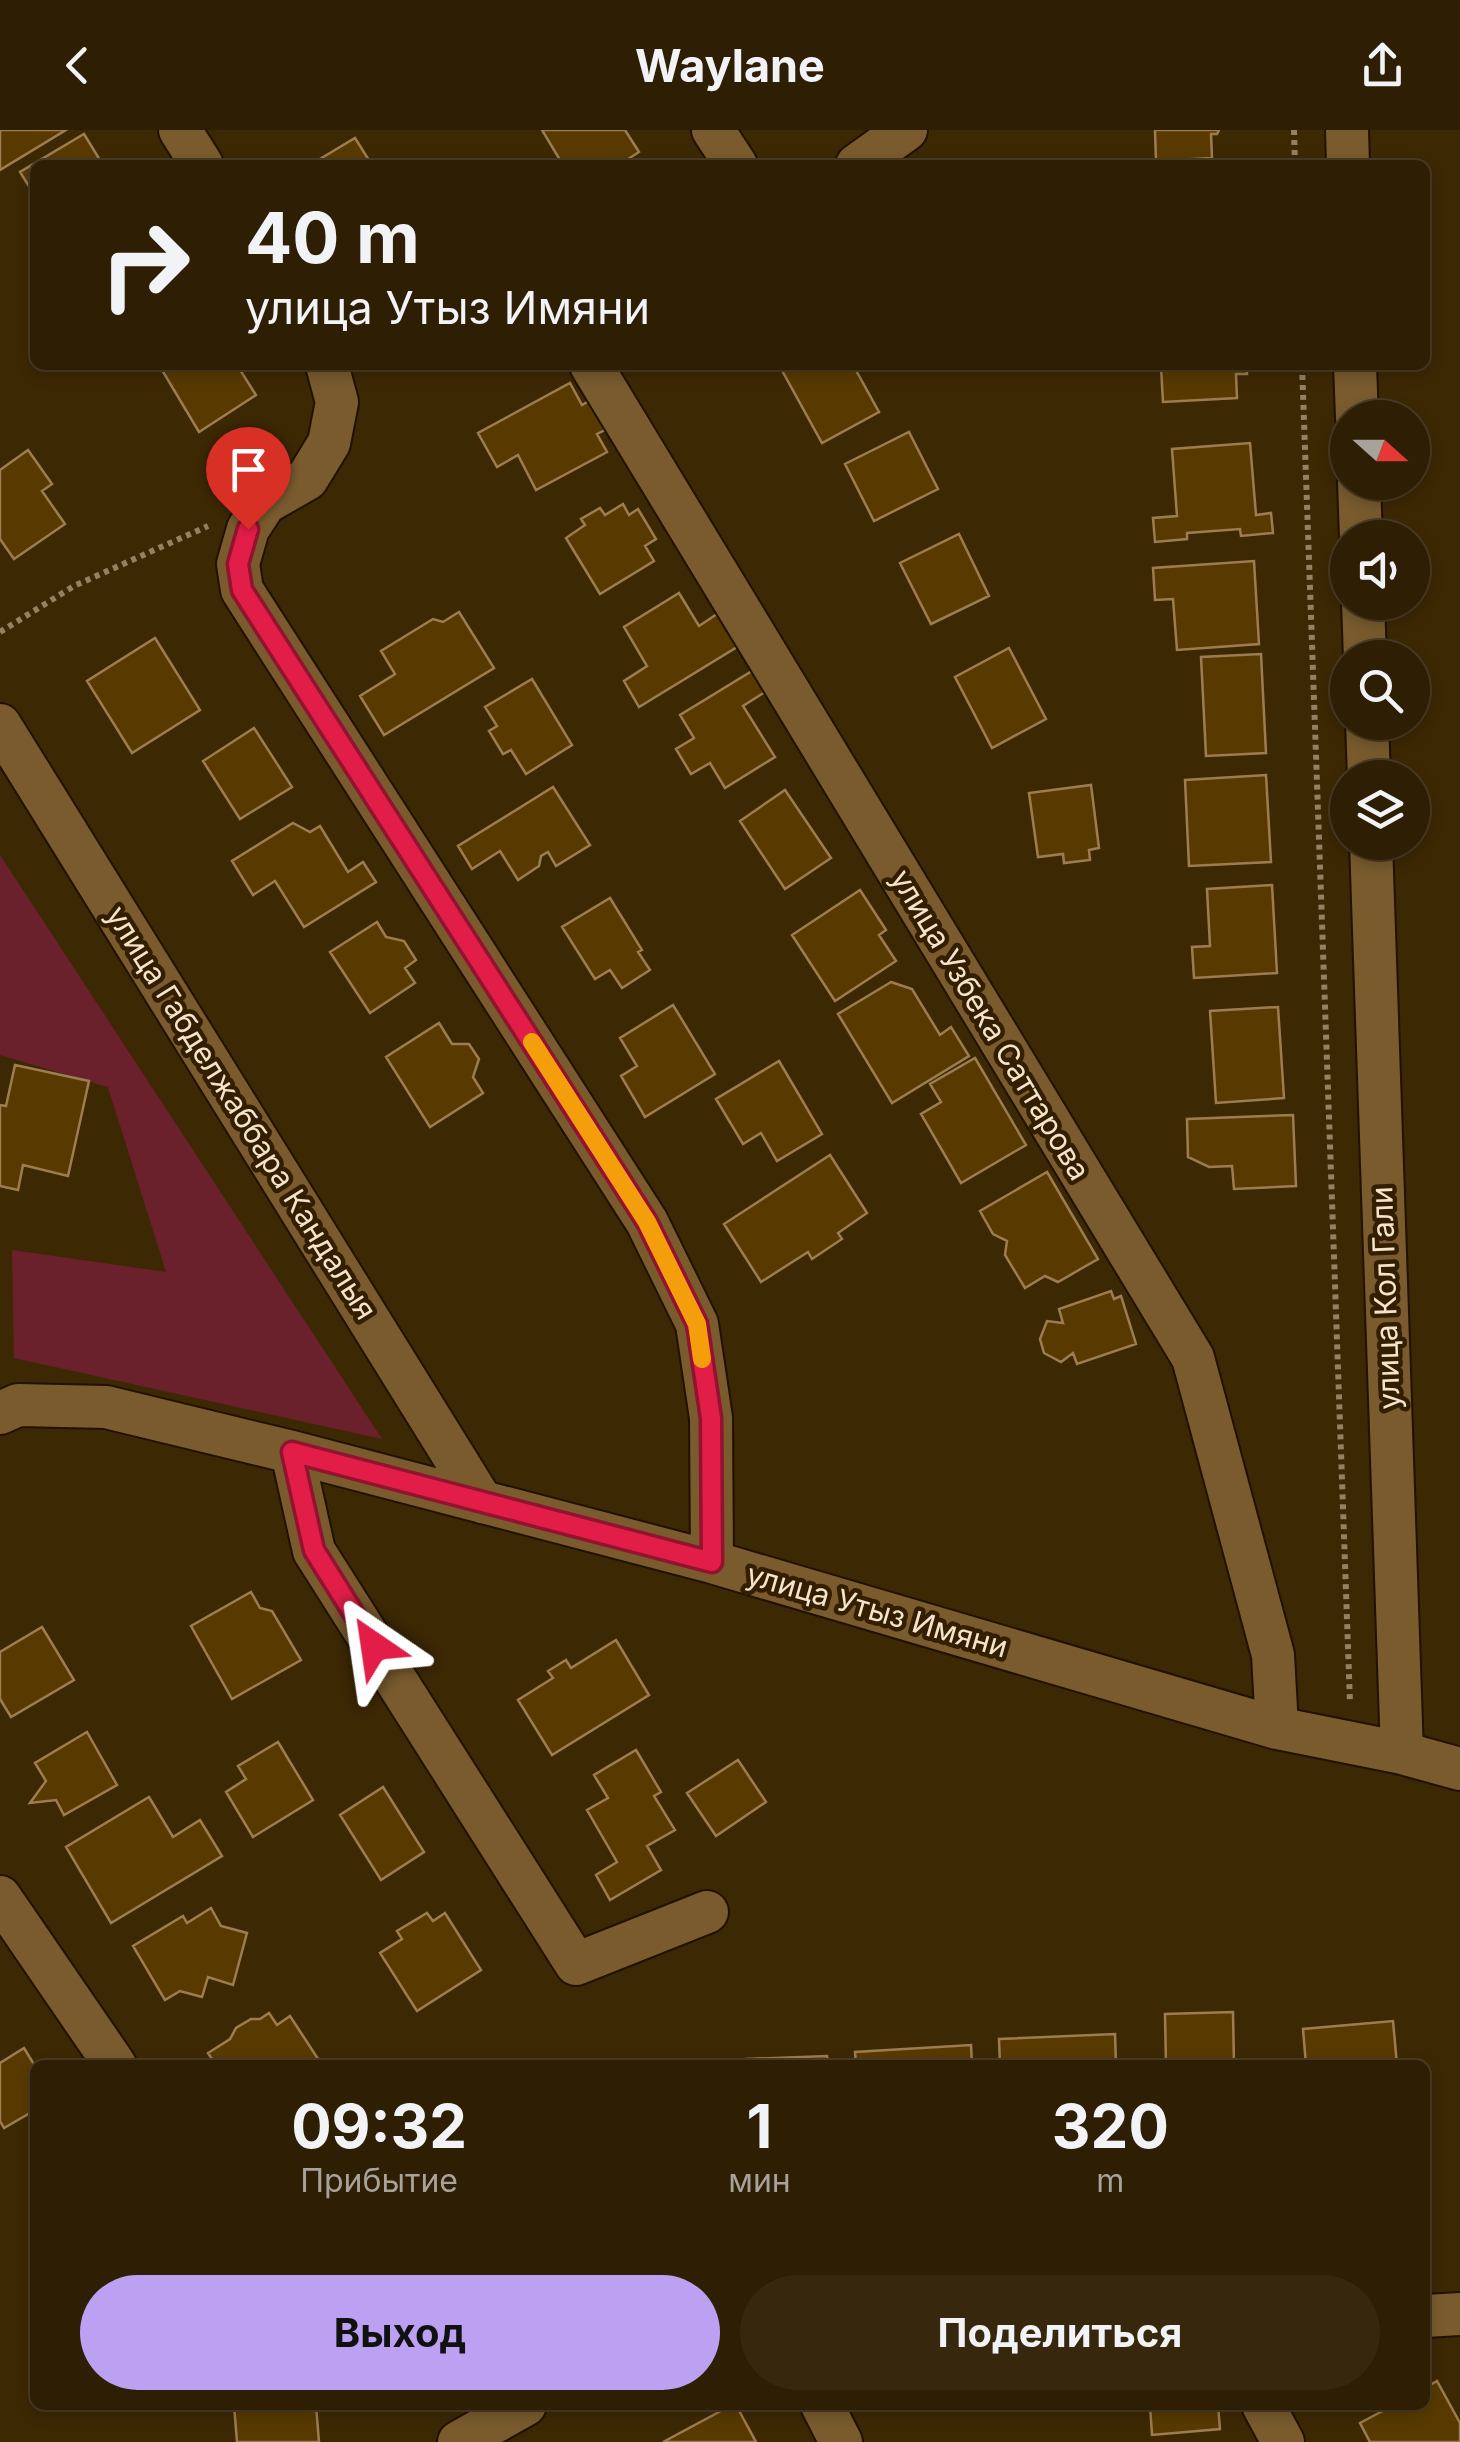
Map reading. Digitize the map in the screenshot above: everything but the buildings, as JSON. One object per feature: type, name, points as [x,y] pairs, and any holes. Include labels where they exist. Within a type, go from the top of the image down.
[{"type":"street","points":[[180,130],[199,160]]},
{"type":"street","points":[[713,130],[733,160]]},
{"type":"street","points":[[864,160],[906,130]]},
{"type":"street","points":[[1347,130],[1348,160]]},
{"type":"street","points":[[328,370],[337,402],[329,443],[307,478],[265,503],[248,529],[238,564],[242,590],[647,1222],[697,1324],[711,1418],[712,1562]]},
{"type":"street","name":"улица Узбека Саттарова","points":[[594,370],[1192,1358],[1273,1654],[1277,1728]]},
{"type":"street","points":[[1355,370],[1356,400]]},
{"type":"street","name":"улица Габделжаббара Кандалыя","points":[[0,725],[482,1502]]},
{"type":"street","name":"улица Кол Гали","points":[[1372,860],[1402,1754]]},
{"type":"street","name":"улица Утыз Имяни","points":[[0,1413],[18,1405],[106,1407],[292,1452],[712,1562],[1277,1728],[1460,1769]]},
{"type":"street","points":[[292,1452],[314,1550],[576,1964],[707,1912]]},
{"type":"street","points":[[0,1897],[112,2060]]},
{"type":"street","points":[[1430,2316],[1460,2314]]},
{"type":"street","points":[[458,2442],[516,2410]]},
{"type":"street","points":[[825,2410],[841,2442]]},
{"type":"street","points":[[1265,2410],[1283,2442]]},
{"type":"path","points":[[1294,130],[1295,160]]},
{"type":"path","points":[[1302,370],[1350,1703]]},
{"type":"path","points":[[0,632],[74,586],[223,520],[248,529]]},
{"type":"shaded area","points":[[0,855],[382,1439],[14,1358],[12,1250],[166,1272],[108,1087],[0,1055]]},
{"type":"slow traffic","points":[[532,1042],[647,1222],[697,1324],[702,1359]]},
{"type":"route","points":[[248,529],[238,564],[242,590],[647,1222],[697,1324],[711,1418],[712,1562],[292,1452],[314,1550],[374,1646]]}]
